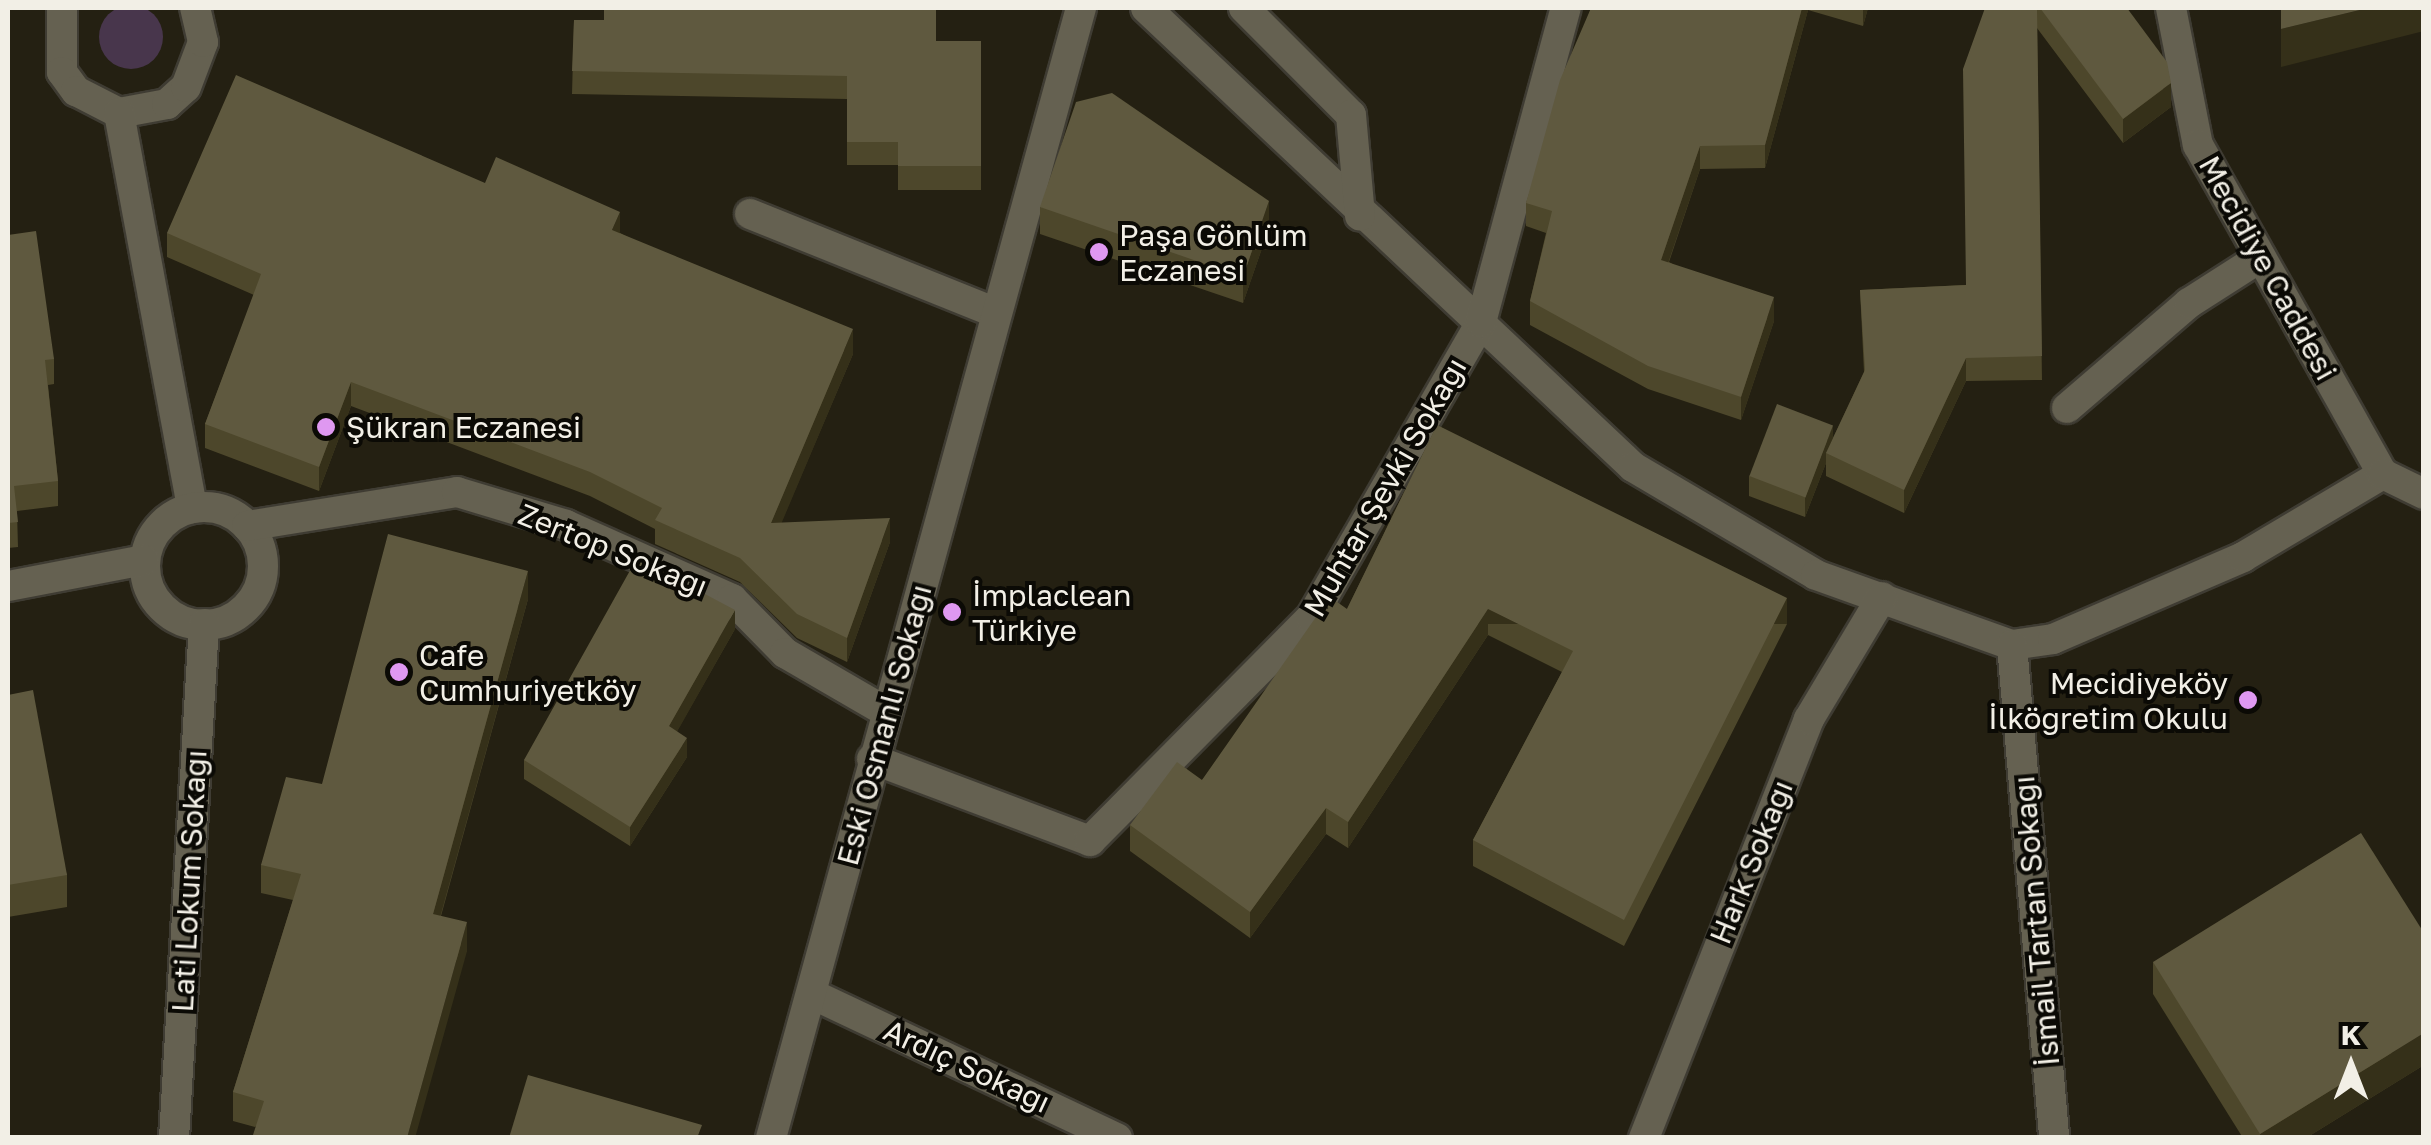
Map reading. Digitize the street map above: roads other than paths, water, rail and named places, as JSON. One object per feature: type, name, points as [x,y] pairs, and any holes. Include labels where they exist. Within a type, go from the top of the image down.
[{"type":"street","points":[[62,8],[55,48],[62,72],[86,98],[120,113],[167,104],[186,87],[203,42],[195,8]]},
{"type":"street","name":"Eski Osmanlı Sokağı","points":[[771,1138],[816,996],[872,759],[1081,8]]},
{"type":"street","points":[[1146,8],[1360,216],[1482,322],[1634,467],[1816,575],[2012,646],[2053,639],[2244,557],[2383,474],[2424,494]]},
{"type":"street","points":[[1244,8],[1351,115],[1360,216]]},
{"type":"street","name":"Muhtar Şevki Sokağı","points":[[872,759],[1090,841],[1311,618],[1482,322],[1566,8]]},
{"type":"street","name":"Mecidiye Caddesi","points":[[2171,8],[2198,144],[2383,474]]},
{"type":"street","points":[[120,113],[192,508]]},
{"type":"street","points":[[750,214],[996,312]]},
{"type":"street","points":[[2067,408],[2189,303],[2261,257]]},
{"type":"street","name":"Zertop Sokağı","points":[[246,526],[458,492],[566,524],[732,599],[784,653],[885,711]]},
{"type":"street","points":[[192,508],[222,510],[246,526],[258,543],[260,582],[237,615],[204,624],[165,611],[144,560],[160,527],[192,508]]},
{"type":"street","points":[[8,586],[144,560]]},
{"type":"street","name":"Hark Sokağı","points":[[1644,1138],[1809,719],[1882,597]]},
{"type":"street","name":"Lati Lokum Sokağı","points":[[174,1138],[204,624]]},
{"type":"street","name":"İsmail Tartan Sokağı","points":[[2012,646],[2054,1138]]},
{"type":"street","name":"Ardıç Sokağı","points":[[816,996],[1117,1138]]},
{"type":"place","name":"Paşa Gönlüm Eczanesi","points":[[1099,252]]},
{"type":"place","name":"Şükran Eczanesi","points":[[326,427]]},
{"type":"place","name":"İmplaclean Türkiye","points":[[952,612]]},
{"type":"place","name":"Cafe Cumhuriyetköy","points":[[399,672]]},
{"type":"place","name":"Mecidiyeköy İlköğretim Okulu","points":[[2248,700]]}]
